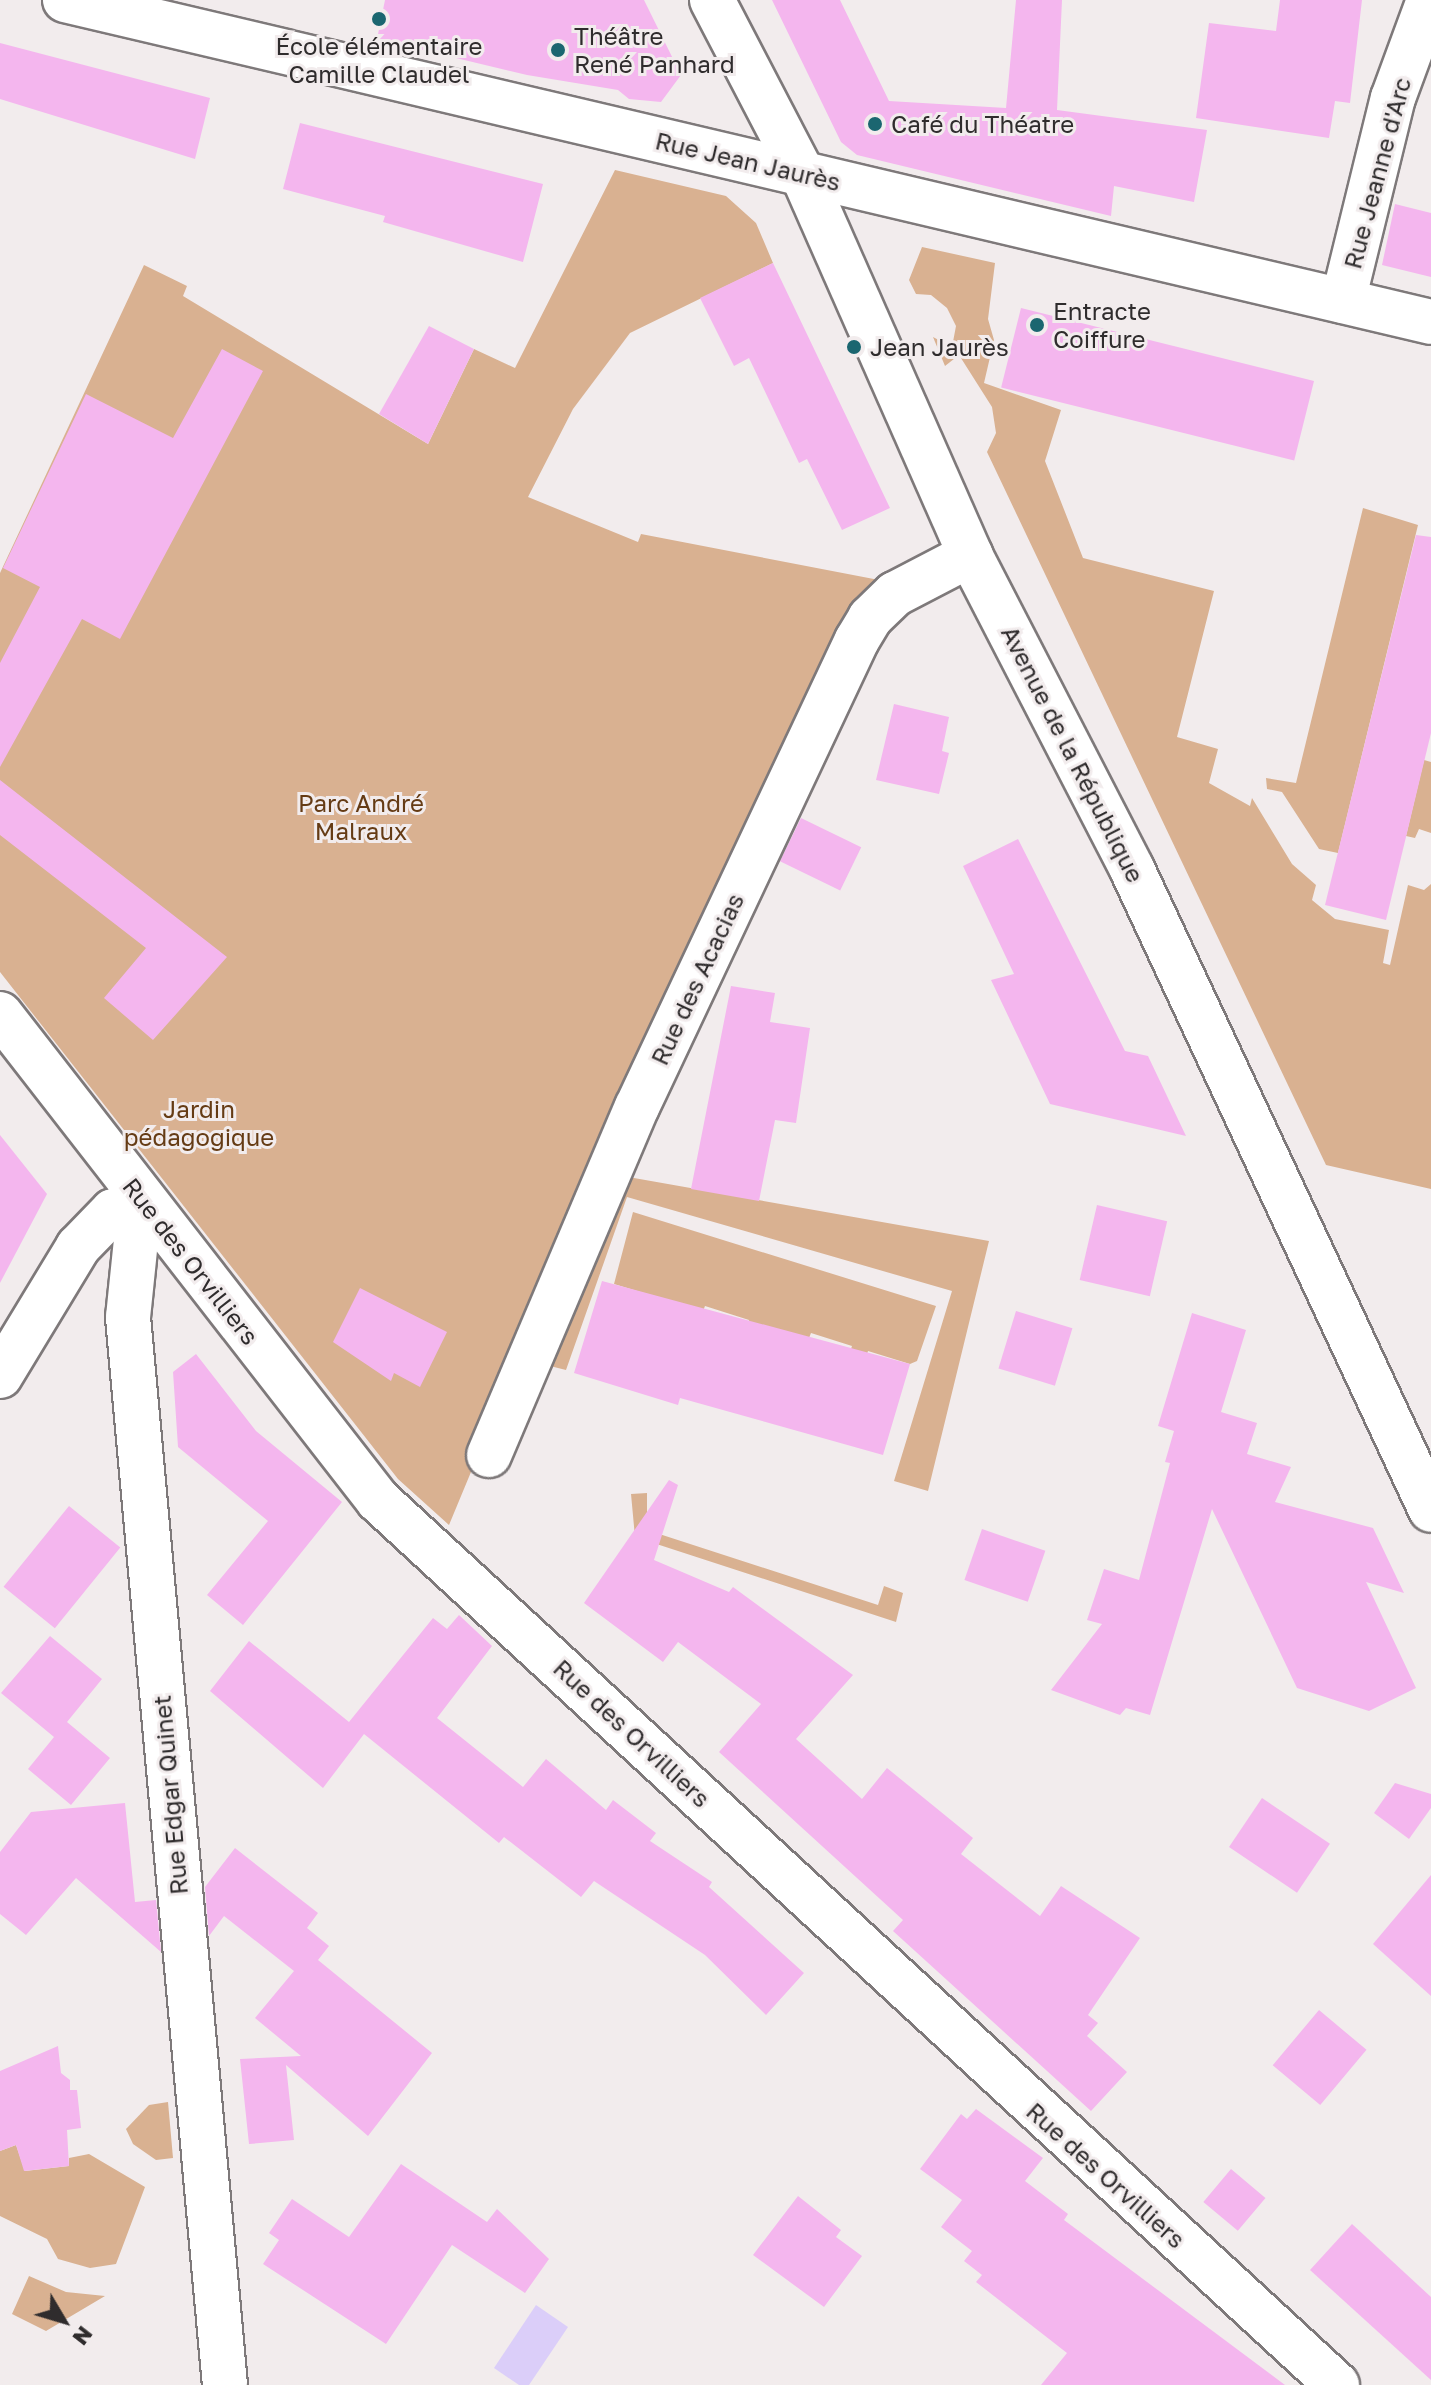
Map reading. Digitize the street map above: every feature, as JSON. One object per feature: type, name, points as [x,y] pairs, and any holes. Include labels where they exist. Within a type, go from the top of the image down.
[{"type":"street","name":"Rue Jean Jaurès","points":[[65,0],[286,56],[801,171],[1431,322]]},
{"type":"street","name":"Avenue de la République","points":[[712,0],[801,171],[970,555],[1132,869],[1431,1510]]},
{"type":"street","name":"Rue Jeanne d'Arc","points":[[1343,301],[1393,98],[1429,0]]},
{"type":"street","name":"Rue des Acacias","points":[[489,1455],[637,1107],[857,640],[870,618],[895,594],[970,555]]},
{"type":"street","name":"Rue des Orvilliers","points":[[0,1014],[96,1135],[146,1207],[378,1500],[1337,2385]]},
{"type":"street","points":[[0,1376],[78,1247],[113,1211],[146,1207]]},
{"type":"street","name":"Rue Edgar Quinet","points":[[146,1207],[136,1240],[128,1317],[225,2385]]},
{"type":"green space","name":"Parc André Malraux","points":[[615,170],[726,196],[756,223],[773,263],[630,333],[573,409],[528,497],[638,542],[641,534],[879,580],[618,1118],[449,1525],[398,1479],[0,972],[0,573],[144,265],[187,286],[183,296],[428,444],[474,349],[515,368]]},
{"type":"green space","points":[[922,247],[995,263],[988,319],[994,340],[984,383],[1061,410],[1045,461],[1083,558],[1214,591],[1177,737],[1218,749],[1209,783],[1250,806],[1252,798],[1292,864],[1316,885],[1312,900],[1335,919],[1389,930],[1383,963],[1390,965],[1408,885],[1424,890],[1431,884],[1431,1189],[1326,1165],[987,452],[996,433],[992,407],[959,355],[945,366],[933,337],[952,347],[956,326],[947,308],[931,295],[916,294],[909,280]]},
{"type":"green space","points":[[1363,508],[1418,525],[1338,853],[1319,849],[1282,792],[1267,789],[1266,778],[1296,783]]},
{"type":"green space","points":[[1424,760],[1431,762],[1431,833],[1419,829],[1415,838],[1406,836]]},
{"type":"green space","points":[[617,1175],[989,1241],[928,1491],[894,1481],[952,1291],[627,1197],[566,1370],[550,1366],[547,1376],[535,1370]]},
{"type":"green space","points":[[633,1212],[936,1306],[917,1361],[910,1364],[868,1351],[866,1357],[850,1352],[852,1346],[811,1333],[809,1338],[748,1325],[749,1320],[705,1306],[703,1311],[614,1284]]},
{"type":"green space","points":[[647,1493],[647,1530],[878,1605],[884,1586],[903,1593],[896,1622],[635,1537],[631,1494]]},
{"type":"green space","points":[[168,2102],[173,2158],[156,2160],[133,2144],[126,2129],[149,2105]]},
{"type":"green space","points":[[16,2145],[25,2171],[69,2166],[69,2158],[89,2154],[145,2187],[116,2264],[90,2268],[58,2259],[47,2239],[0,2216],[0,2151]]},
{"type":"green space","points":[[29,2276],[66,2292],[105,2296],[46,2331],[12,2314]]},
{"type":"shaded area","points":[[536,2305],[568,2327],[529,2385],[519,2385],[494,2368]]},
{"type":"building","name":"Théâtre René Panhard","points":[[385,0],[644,0],[681,75],[661,102],[629,99],[618,90],[527,75],[377,39]]},
{"type":"building","points":[[772,0],[840,0],[889,101],[1006,108],[1016,0],[1062,0],[1057,110],[1207,130],[1194,202],[1114,186],[1111,216],[857,155],[841,142]]},
{"type":"building","points":[[1280,0],[1362,0],[1350,103],[1335,101],[1329,138],[1196,118],[1209,23],[1276,31]]},
{"type":"building","points":[[0,43],[210,98],[195,159],[0,99]]},
{"type":"building","points":[[300,123],[543,184],[523,262],[383,222],[385,216],[283,189]]},
{"type":"building","points":[[1395,204],[1431,213],[1431,277],[1382,265]]},
{"type":"building","points":[[773,263],[890,508],[842,530],[807,459],[799,463],[749,358],[734,366],[700,298]]},
{"type":"building","points":[[1021,308],[1314,381],[1294,461],[1001,388]]},
{"type":"building","points":[[429,326],[474,349],[428,444],[379,414]]},
{"type":"building","points":[[222,349],[263,371],[120,639],[82,619],[0,767],[0,663],[40,587],[3,568],[86,394],[173,438]]},
{"type":"building","points":[[1416,535],[1431,537],[1431,733],[1386,920],[1325,905]]},
{"type":"building","points":[[894,704],[949,717],[942,751],[949,753],[939,794],[876,780]]},
{"type":"building","points":[[0,780],[227,957],[153,1040],[104,998],[146,948],[0,835]]},
{"type":"building","points":[[801,818],[861,847],[840,891],[780,861]]},
{"type":"building","points":[[1018,839],[1125,1051],[1148,1056],[1186,1136],[1050,1104],[991,980],[1014,974],[963,866]]},
{"type":"building","points":[[731,986],[775,993],[770,1022],[810,1028],[796,1123],[775,1120],[759,1201],[691,1189]]},
{"type":"building","points":[[0,1135],[47,1194],[0,1283]]},
{"type":"building","points":[[1097,1205],[1167,1221],[1150,1296],[1080,1280]]},
{"type":"building","points":[[602,1281],[910,1364],[883,1455],[680,1398],[678,1405],[574,1373]]},
{"type":"building","points":[[360,1288],[447,1332],[420,1387],[394,1373],[391,1381],[333,1342]]},
{"type":"building","points":[[1016,1311],[1072,1328],[1055,1386],[998,1368]]},
{"type":"building","points":[[1192,1313],[1246,1330],[1221,1412],[1257,1423],[1247,1454],[1291,1467],[1275,1502],[1373,1528],[1404,1593],[1366,1582],[1416,1688],[1369,1711],[1297,1688],[1212,1509],[1150,1715],[1126,1708],[1120,1715],[1051,1690],[1102,1624],[1087,1620],[1104,1569],[1139,1580],[1170,1463],[1165,1462],[1174,1431],[1158,1426]]},
{"type":"building","points":[[196,1354],[256,1431],[342,1502],[243,1625],[207,1595],[268,1521],[178,1447],[173,1372]]},
{"type":"building","points":[[669,1480],[678,1485],[654,1560],[729,1592],[733,1587],[853,1675],[796,1739],[862,1799],[887,1768],[973,1838],[961,1854],[1040,1916],[1061,1886],[1140,1938],[1088,2015],[1098,2023],[1087,2036],[1127,2072],[1091,2111],[893,1931],[903,1920],[719,1752],[761,1704],[678,1642],[663,1662],[584,1603]]},
{"type":"building","points":[[69,1506],[120,1548],[55,1628],[4,1587]]},
{"type":"building","points":[[982,1529],[1045,1551],[1028,1602],[964,1580]]},
{"type":"building","points":[[459,1615],[492,1646],[437,1718],[523,1787],[546,1759],[606,1810],[613,1800],[656,1833],[650,1841],[712,1882],[709,1887],[804,1973],[766,2015],[705,1955],[594,1881],[581,1897],[504,1837],[499,1843],[364,1734],[323,1788],[210,1691],[249,1641],[349,1722],[433,1618],[447,1629]]},
{"type":"building","points":[[50,1636],[102,1679],[67,1722],[110,1758],[71,1805],[28,1769],[54,1737],[1,1693]]},
{"type":"building","points":[[1395,1783],[1431,1794],[1431,1808],[1409,1839],[1374,1813]]},
{"type":"building","points":[[1262,1798],[1330,1844],[1297,1893],[1229,1847]]},
{"type":"building","points":[[125,1803],[135,1902],[156,1900],[161,1952],[76,1878],[26,1935],[0,1914],[0,1852],[31,1812]]},
{"type":"building","points":[[235,1848],[318,1913],[307,1928],[329,1946],[318,1960],[432,2053],[368,2136],[286,2065],[294,2140],[249,2144],[240,2059],[301,2056],[255,2018],[294,1971],[224,1916],[209,1936],[205,1887]]},
{"type":"building","points":[[1431,1875],[1431,1996],[1373,1944]]},
{"type":"building","points":[[1319,2010],[1366,2050],[1320,2105],[1273,2065]]},
{"type":"building","points":[[58,2046],[61,2073],[70,2080],[70,2090],[77,2090],[81,2128],[67,2130],[69,2166],[24,2171],[16,2145],[0,2151],[0,2071]]},
{"type":"building","points":[[976,2109],[1043,2158],[1025,2181],[1068,2214],[1064,2220],[1285,2385],[1041,2385],[1067,2353],[976,2282],[982,2275],[964,2261],[972,2251],[941,2227],[962,2200],[920,2169],[961,2114],[967,2119]]},
{"type":"building","points":[[401,2164],[487,2222],[497,2209],[549,2259],[525,2293],[452,2245],[386,2344],[263,2264],[279,2240],[269,2233],[292,2199],[349,2237]]},
{"type":"building","points":[[1231,2169],[1265,2198],[1238,2231],[1203,2202]]},
{"type":"building","points":[[798,2196],[841,2230],[836,2237],[862,2256],[824,2307],[753,2255]]},
{"type":"building","points":[[1352,2224],[1431,2297],[1431,2380],[1310,2270]]},
{"type":"place","name":"École élémentaire Camille Claudel","points":[[379,19]]},
{"type":"place","name":"Théâtre René Panhard","points":[[558,50]]},
{"type":"place","name":"Café du Théatre","points":[[875,124]]},
{"type":"place","name":"Entracte Coiffure","points":[[1037,325]]},
{"type":"place","name":"Jean Jaurès","points":[[854,347]]},
{"type":"park label","name":"Jardin pédagogique","points":[[199,1123]]}]
